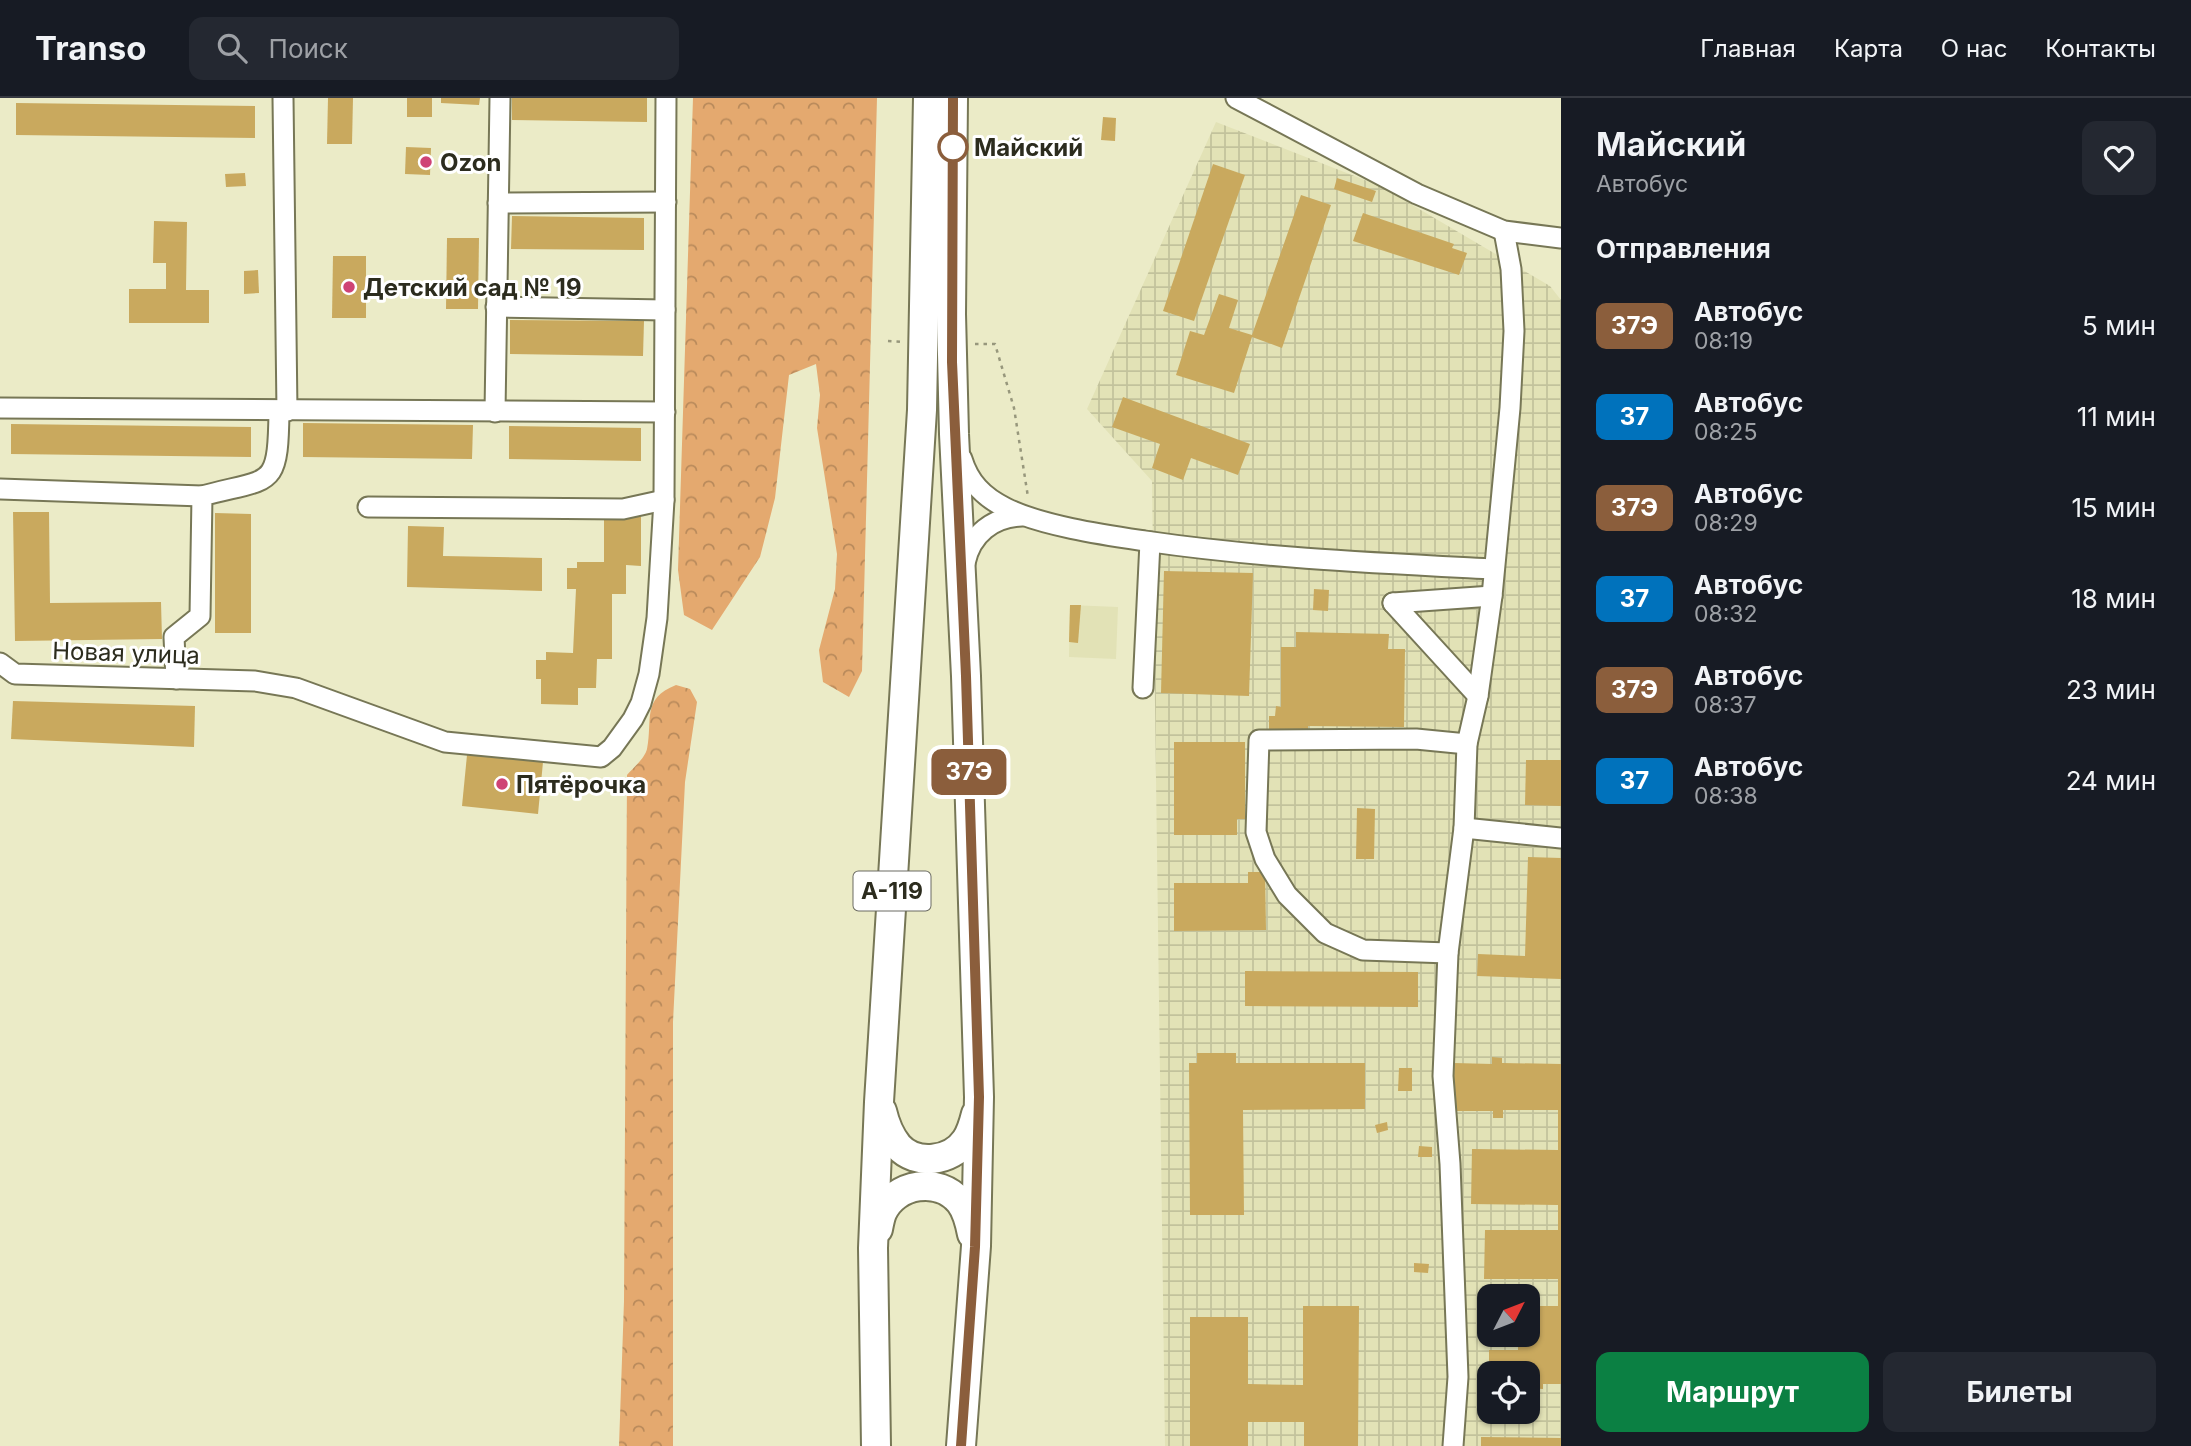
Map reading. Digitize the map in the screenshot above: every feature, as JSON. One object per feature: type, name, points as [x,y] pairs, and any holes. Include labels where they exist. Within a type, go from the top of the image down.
[{"type":"highway","name":"А-119","points":[[876,1446],[873,1248],[879,1102],[922,410],[928,98]]},
{"type":"highway","points":[[953,98],[951,314],[954,434],[962,577],[979,1097],[975,1247],[961,1446]]},
{"type":"highway","points":[[879,1102],[887,1130],[900,1148],[917,1158],[936,1159],[953,1152],[967,1140],[979,1097]]},
{"type":"highway","points":[[873,1248],[883,1212],[899,1193],[920,1185],[942,1188],[960,1202],[970,1223],[975,1247]]},
{"type":"street","points":[[0,489],[202,496],[258,483],[270,475],[279,451],[283,411],[283,98]]},
{"type":"street","points":[[495,412],[500,98]]},
{"type":"street","points":[[368,507],[623,509],[664,500],[666,98]]},
{"type":"street","points":[[1236,98],[1417,194],[1504,231],[1561,239]]},
{"type":"street","points":[[498,203],[666,202]]},
{"type":"street","points":[[1453,1446],[1458,1377],[1450,1164],[1443,1076],[1448,953],[1464,828],[1467,744],[1478,696],[1492,596],[1510,408],[1514,331],[1511,270],[1504,231]]},
{"type":"street","points":[[496,307],[665,310]]},
{"type":"street","points":[[0,408],[665,412]]},
{"type":"street","points":[[954,434],[971,481],[994,502],[1029,517],[1099,534],[1150,542],[1326,561],[1494,569]]},
{"type":"street","points":[[176,679],[174,637],[201,616],[202,496]]},
{"type":"street","name":"Новая улица","points":[[0,663],[15,674],[255,681],[296,688],[444,742],[601,757],[612,748],[633,719],[649,674],[657,618],[664,500]]},
{"type":"street","points":[[962,577],[966,557],[973,542],[984,529],[993,521],[1009,516],[1029,517]]},
{"type":"street","points":[[1143,688],[1150,542]]},
{"type":"street","points":[[1478,696],[1393,603],[1492,596]]},
{"type":"street","points":[[1448,953],[1363,950],[1325,933],[1287,895],[1265,859],[1256,832],[1259,740],[1416,739],[1467,744]]},
{"type":"street","points":[[1464,828],[1561,838]]},
{"type":"path","points":[[888,341],[903,342]]},
{"type":"path","points":[[968,344],[995,344],[1014,408],[1029,517]]},
{"type":"shaded area","points":[[1216,122],[1380,186],[1550,286],[1561,300],[1561,1446],[1165,1446],[1152,481],[1087,409]]},
{"type":"shaded area","points":[[1070,605],[1118,607],[1116,659],[1069,657]]},
{"type":"green space","points":[[693,98],[877,98],[862,671],[849,697],[823,682],[819,650],[835,589],[837,554],[817,428],[820,395],[816,364],[789,375],[775,498],[760,557],[712,630],[684,615],[678,570]]},
{"type":"green space","points":[[676,685],[690,689],[697,702],[685,782],[673,1022],[673,1446],[619,1446],[624,1301],[627,775],[646,752],[653,704],[665,691]]},
{"type":"building","points":[[328,98],[353,98],[352,144],[327,144]]},
{"type":"building","points":[[407,98],[432,98],[432,117],[407,117]]},
{"type":"building","points":[[441,98],[480,98],[479,105],[441,103]]},
{"type":"building","points":[[512,98],[647,98],[647,122],[512,120]]},
{"type":"building","points":[[16,103],[255,106],[255,138],[16,135]]},
{"type":"building","points":[[1103,117],[1116,118],[1115,141],[1101,140]]},
{"type":"building","points":[[406,147],[431,148],[430,175],[405,174]]},
{"type":"building","points":[[1213,164],[1245,175],[1194,321],[1163,311]]},
{"type":"building","points":[[245,173],[246,186],[226,187],[225,174]]},
{"type":"building","points":[[1337,178],[1376,191],[1372,202],[1334,189]]},
{"type":"building","points":[[1301,195],[1331,205],[1282,348],[1252,337],[1234,393],[1176,375],[1190,331],[1204,335],[1219,294],[1238,300],[1229,328],[1252,335]]},
{"type":"building","points":[[1363,213],[1454,244],[1452,248],[1467,253],[1459,275],[1353,241]]},
{"type":"building","points":[[512,216],[644,218],[644,250],[511,249]]},
{"type":"building","points":[[154,221],[187,222],[186,290],[209,290],[209,323],[129,323],[129,289],[166,289],[166,263],[153,263]]},
{"type":"building","points":[[447,238],[479,238],[478,309],[446,309]]},
{"type":"building","name":"Детский сад № 19","points":[[333,256],[366,256],[366,318],[332,318]]},
{"type":"building","points":[[258,270],[259,293],[244,294],[244,271]]},
{"type":"building","points":[[510,320],[644,321],[643,356],[510,354]]},
{"type":"building","points":[[1123,397],[1250,444],[1238,475],[1191,458],[1183,480],[1152,468],[1160,444],[1112,427]]},
{"type":"building","points":[[303,423],[473,425],[472,459],[303,457]]},
{"type":"building","points":[[11,424],[251,427],[251,457],[11,454]]},
{"type":"building","points":[[509,426],[641,428],[641,461],[509,459]]},
{"type":"building","points":[[13,512],[49,512],[50,603],[161,602],[162,639],[15,641]]},
{"type":"building","points":[[215,513],[251,514],[251,633],[215,633]]},
{"type":"building","points":[[604,517],[641,517],[641,566],[626,565],[626,594],[612,594],[612,659],[597,659],[596,688],[578,688],[578,705],[541,704],[541,679],[536,679],[536,660],[546,660],[546,652],[573,653],[576,589],[567,589],[567,568],[577,568],[577,562],[604,562]]},
{"type":"building","points":[[408,526],[444,527],[443,556],[542,558],[542,591],[407,587]]},
{"type":"building","points":[[1164,571],[1253,573],[1249,696],[1161,693]]},
{"type":"building","points":[[1314,589],[1329,590],[1328,611],[1313,610]]},
{"type":"building","points":[[1070,605],[1081,605],[1078,643],[1069,642]]},
{"type":"building","points":[[1296,632],[1389,634],[1388,649],[1405,649],[1404,727],[1308,726],[1308,736],[1269,735],[1269,716],[1275,716],[1276,706],[1281,707],[1281,647],[1296,647]]},
{"type":"building","points":[[13,701],[195,706],[194,747],[11,739]]},
{"type":"building","points":[[1174,742],[1245,742],[1245,819],[1237,819],[1237,835],[1174,835]]},
{"type":"building","name":"Пятёрочка","points":[[467,755],[543,762],[538,814],[462,806]]},
{"type":"building","points":[[1526,760],[1561,760],[1561,806],[1525,805]]},
{"type":"building","points":[[1357,808],[1375,809],[1374,859],[1356,859]]},
{"type":"building","points":[[1528,857],[1561,858],[1561,979],[1477,976],[1478,954],[1525,956]]},
{"type":"building","points":[[1248,872],[1265,872],[1266,930],[1174,931],[1174,883],[1248,883]]},
{"type":"building","points":[[1245,971],[1418,972],[1418,1007],[1245,1006]]},
{"type":"building","points":[[1197,1053],[1236,1053],[1236,1063],[1365,1063],[1365,1109],[1243,1110],[1244,1215],[1190,1215],[1189,1063],[1197,1063]]},
{"type":"building","points":[[1492,1057],[1502,1058],[1502,1063],[1561,1064],[1561,1384],[1543,1384],[1543,1389],[1540,1389],[1540,1361],[1489,1361],[1489,1350],[1540,1348],[1540,1306],[1558,1306],[1558,1279],[1484,1279],[1485,1230],[1558,1230],[1558,1205],[1471,1204],[1472,1149],[1558,1150],[1558,1110],[1503,1110],[1503,1118],[1493,1118],[1493,1111],[1454,1111],[1454,1063],[1492,1064]]},
{"type":"building","points":[[1399,1068],[1412,1068],[1412,1091],[1398,1091]]},
{"type":"building","points":[[1387,1122],[1388,1130],[1377,1133],[1375,1125]]},
{"type":"building","points":[[1419,1146],[1432,1147],[1432,1157],[1418,1157]]},
{"type":"building","points":[[1414,1263],[1429,1264],[1428,1273],[1414,1272]]},
{"type":"building","points":[[1303,1306],[1359,1306],[1358,1446],[1304,1446],[1304,1422],[1248,1422],[1248,1446],[1190,1446],[1190,1317],[1248,1317],[1248,1384],[1303,1385]]},
{"type":"building","points":[[1481,1437],[1561,1438],[1561,1446],[1481,1446]]},
{"type":"bus line","name":"37Э","points":[[953,98],[952,362],[966,676],[979,1097],[975,1247],[961,1446]]},
{"type":"place","name":"Майский","points":[[953,147]]},
{"type":"place","name":"Ozon","points":[[426,162]]},
{"type":"place","name":"Детский сад № 19","points":[[349,287]]},
{"type":"place","name":"Пятёрочка","points":[[502,784]]}]
